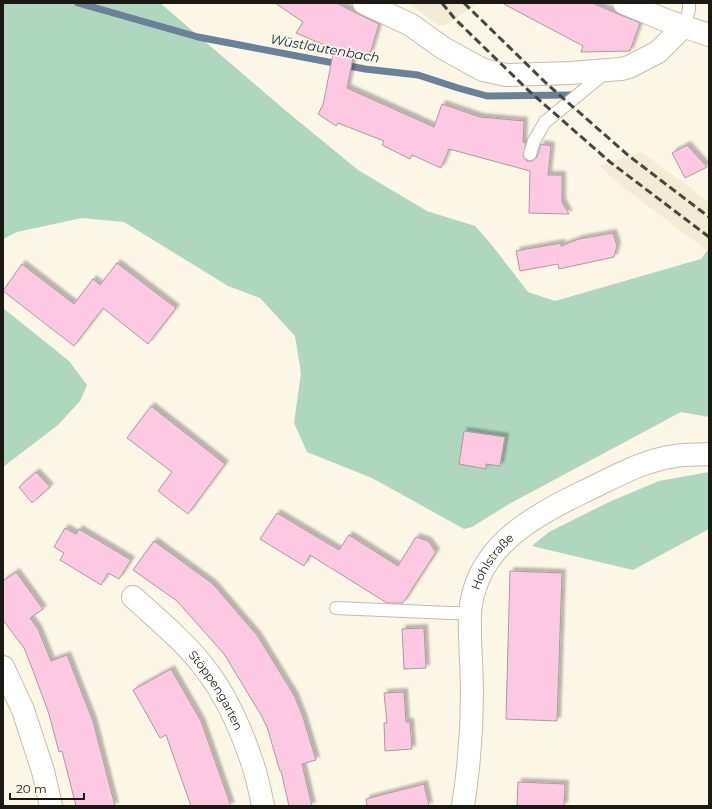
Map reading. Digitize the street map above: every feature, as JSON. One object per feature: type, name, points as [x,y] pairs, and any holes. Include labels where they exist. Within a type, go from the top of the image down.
[{"type":"street","points":[[364,3],[411,25]]},
{"type":"street","points":[[384,3],[443,48],[483,70],[506,75],[570,73],[621,69],[639,63],[658,52],[684,26]]},
{"type":"street","points":[[624,3],[709,36]]},
{"type":"street","name":"Hohlstraße","points":[[463,806],[469,764],[472,692],[470,613],[474,590],[486,564],[497,548],[517,529],[553,506],[651,461],[676,456],[709,454]]},
{"type":"street","name":"Stöppengarten","points":[[132,597],[170,630],[204,667],[239,726],[253,763],[263,806]]},
{"type":"street","points":[[3,667],[23,710],[43,771],[50,806]]},
{"type":"lane","points":[[684,26],[689,10],[689,3]]},
{"type":"lane","points":[[530,154],[534,141],[545,122],[608,70]]},
{"type":"lane","points":[[336,608],[470,613]]},
{"type":"shaded area","points":[[408,3],[477,4],[446,25],[438,25]]},
{"type":"shaded area","points":[[642,152],[709,202],[709,252],[624,188],[599,166]]},
{"type":"green space","points":[[3,3],[160,3],[285,110],[358,170],[427,211],[475,226],[491,244],[528,292],[555,301],[701,259],[707,251],[709,252],[709,417],[681,412],[509,504],[472,527],[464,529],[372,478],[307,452],[294,423],[301,373],[295,336],[260,298],[228,286],[124,222],[82,218],[17,232],[3,239]]},
{"type":"green space","points":[[3,308],[69,361],[87,385],[80,401],[58,425],[3,467]]},
{"type":"green space","points":[[709,472],[709,529],[633,570],[532,546],[549,532],[609,502],[659,481]]},
{"type":"building","points":[[275,3],[336,3],[379,24],[370,54],[354,53],[347,88],[434,127],[442,104],[480,117],[524,121],[523,142],[526,143],[523,156],[527,161],[532,161],[537,157],[541,144],[551,146],[548,175],[562,175],[562,202],[569,214],[529,213],[530,171],[449,149],[441,168],[412,155],[410,159],[382,145],[384,141],[338,123],[336,126],[318,114],[323,105],[334,49],[296,33],[303,22]]},
{"type":"building","points":[[502,3],[592,3],[640,23],[630,51],[581,52],[583,46]]},
{"type":"building","points":[[687,145],[707,167],[685,178],[672,153]]},
{"type":"building","points":[[613,233],[617,246],[614,257],[559,269],[558,264],[520,271],[516,251],[561,243],[561,246],[579,239]]},
{"type":"building","points":[[117,263],[176,308],[148,344],[103,308],[74,346],[3,291],[22,264],[74,304],[93,279],[100,285]]},
{"type":"building","points":[[151,406],[225,464],[188,514],[158,491],[172,472],[127,438]]},
{"type":"building","points":[[464,431],[505,437],[500,466],[486,464],[486,469],[459,464]]},
{"type":"building","points":[[36,472],[50,487],[32,503],[19,487]]},
{"type":"building","points":[[277,513],[339,550],[349,535],[398,566],[416,537],[428,541],[436,552],[403,603],[387,603],[310,555],[304,566],[260,539]]},
{"type":"building","points":[[65,528],[76,534],[79,529],[131,560],[119,579],[108,573],[101,585],[60,560],[64,553],[54,547]]},
{"type":"building","points":[[154,541],[213,584],[257,635],[294,695],[303,717],[316,760],[302,764],[312,806],[289,806],[281,771],[267,727],[224,654],[177,601],[133,570]]},
{"type":"building","points":[[510,571],[562,573],[557,721],[506,719]]},
{"type":"building","points":[[16,572],[43,609],[30,618],[38,629],[51,661],[67,655],[93,721],[115,806],[76,806],[62,751],[59,752],[49,714],[32,668],[24,648],[3,620],[3,581]]},
{"type":"building","points":[[424,628],[426,668],[404,669],[402,629]]},
{"type":"building","points":[[171,669],[201,721],[231,806],[191,806],[166,735],[160,738],[133,690]]},
{"type":"building","points":[[404,692],[406,722],[410,722],[412,749],[385,751],[384,723],[387,723],[384,693]]},
{"type":"building","points":[[518,782],[565,784],[564,806],[517,806]]},
{"type":"building","points":[[424,784],[429,806],[367,806],[366,799]]},
{"type":"waterway","name":"Wüstlautenbach","points":[[78,3],[198,37],[365,69],[418,75],[487,96],[570,95]]},
{"type":"railway","points":[[442,3],[455,19],[529,91],[610,162],[709,237]]},
{"type":"railway","points":[[464,3],[548,85],[629,156],[709,217]]}]
